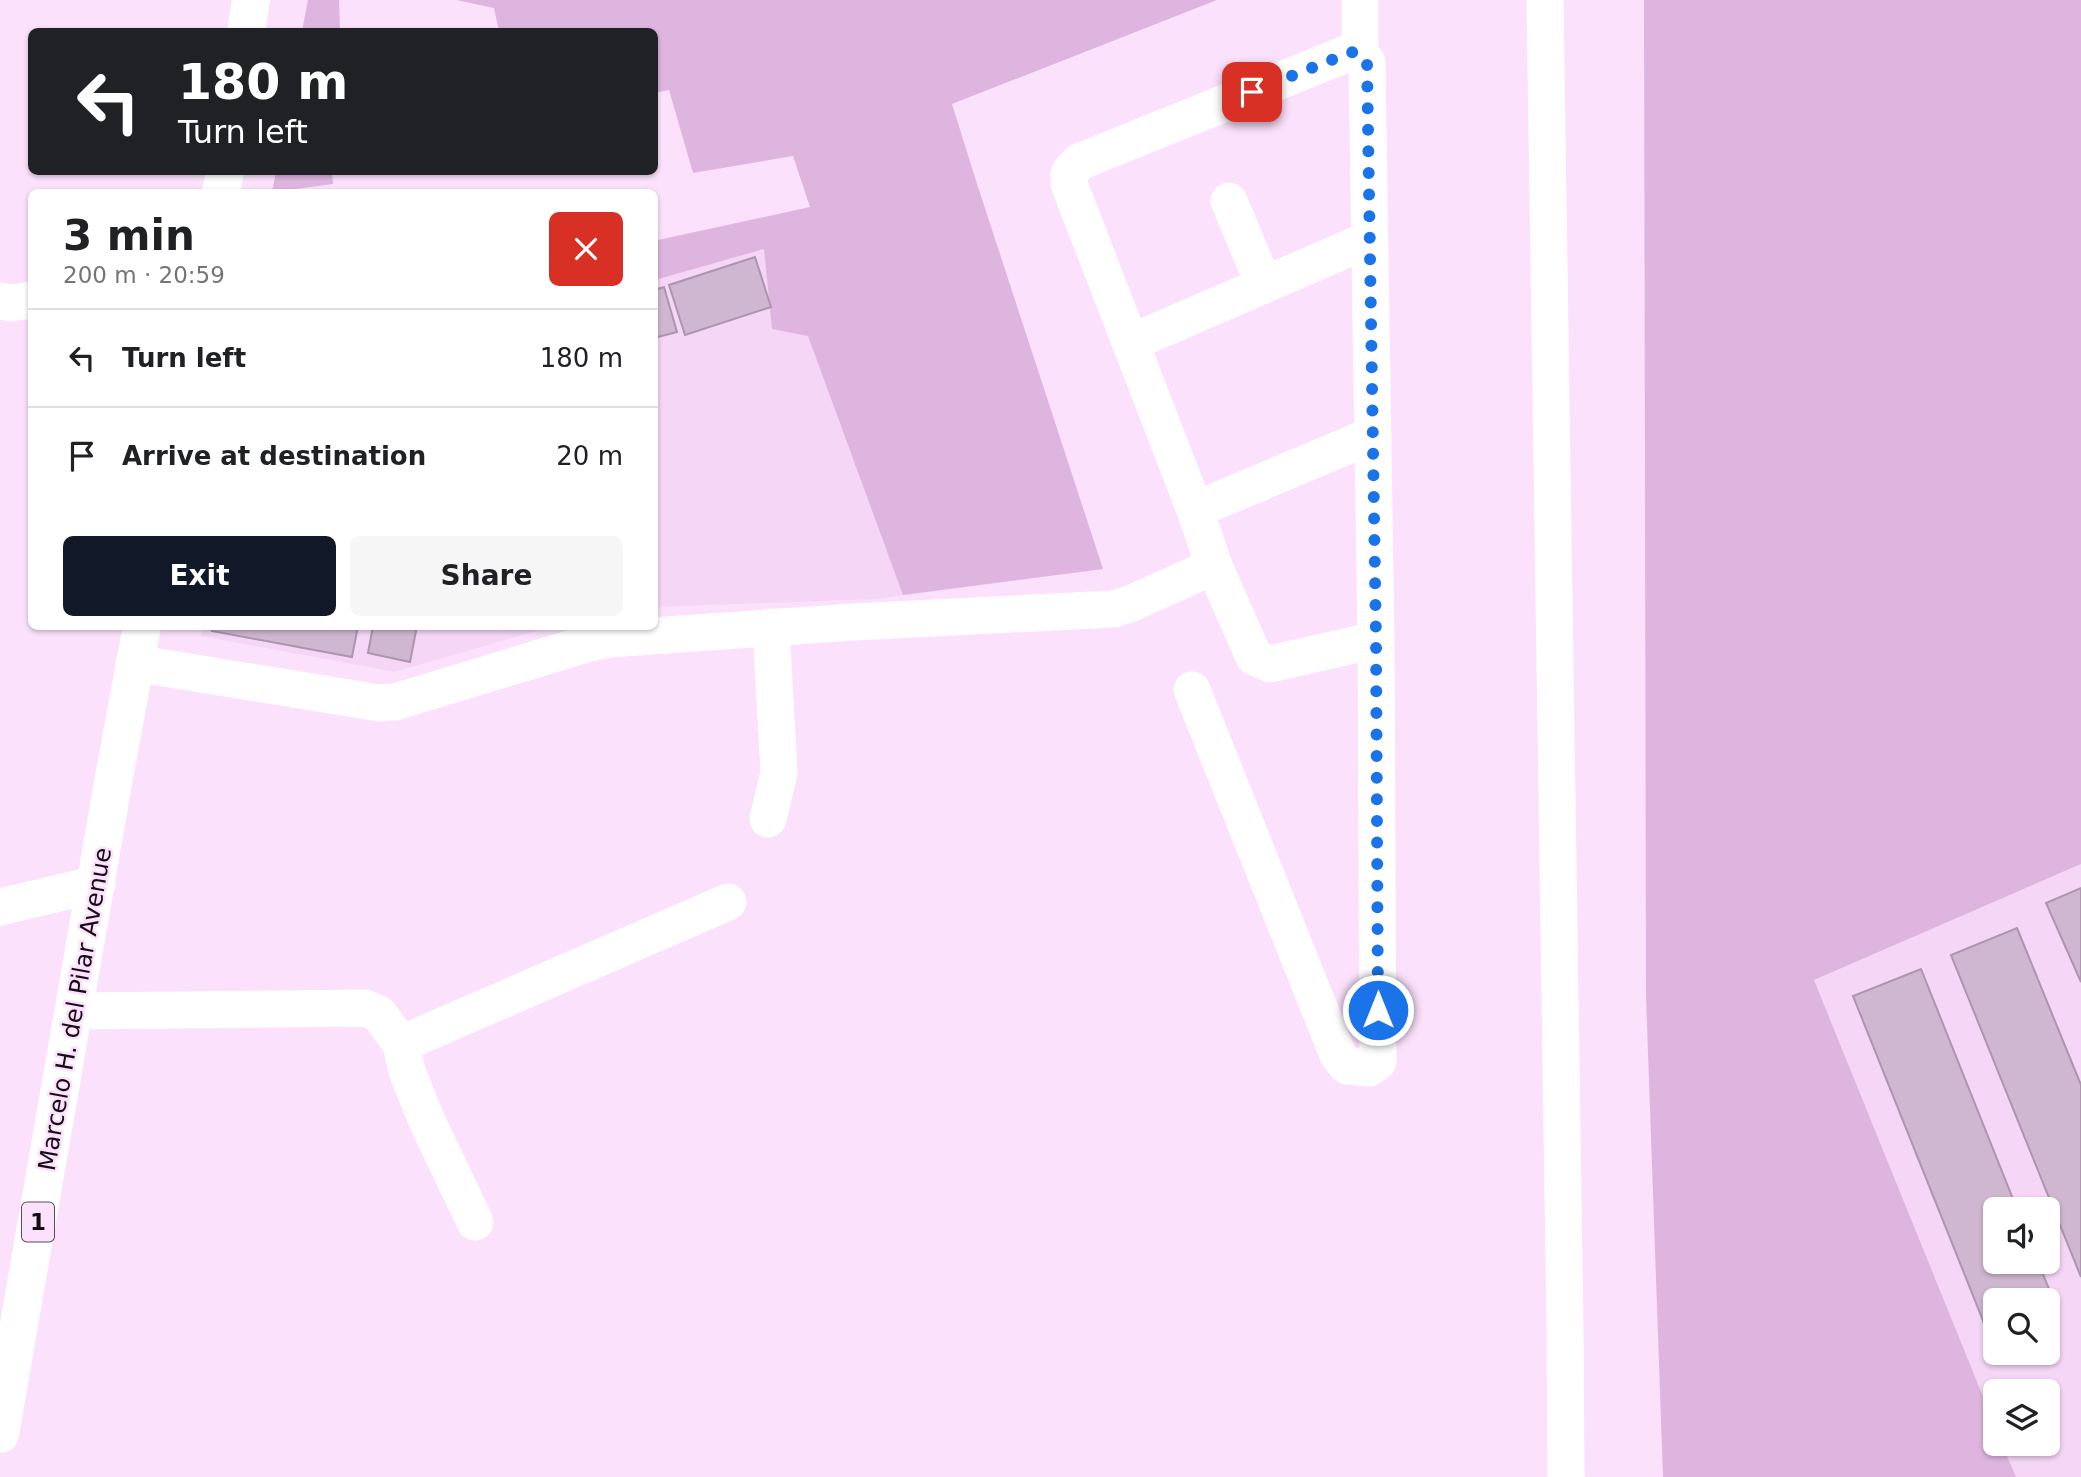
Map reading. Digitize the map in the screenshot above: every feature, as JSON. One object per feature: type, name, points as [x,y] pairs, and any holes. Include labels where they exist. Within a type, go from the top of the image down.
[{"type":"main road","points":[[247,28],[251,0]]},
{"type":"main road","name":"Marcelo H. del Pilar Avenue","points":[[0,1434],[141,630]]},
{"type":"street","points":[[1360,0],[1360,54]]},
{"type":"street","points":[[1545,0],[1566,1477]]},
{"type":"street","points":[[1192,690],[1338,1055],[1347,1066],[1370,1068],[1378,1062],[1376,640],[1367,62],[1360,54],[1351,52],[1079,162],[1069,173],[1069,184],[1195,510],[1214,566],[1254,657],[1270,664],[1376,640]]},
{"type":"street","points":[[1229,201],[1264,285]]},
{"type":"street","points":[[1130,343],[1368,240]]},
{"type":"street","points":[[0,301],[11,303],[28,301]]},
{"type":"street","points":[[1195,510],[1373,435]]},
{"type":"street","points":[[134,663],[379,703],[395,702],[610,639],[772,627],[1113,609],[1214,566]]},
{"type":"street","points":[[768,819],[779,773],[772,627]]},
{"type":"street","points":[[0,908],[97,884]]},
{"type":"street","points":[[401,1044],[729,902]]},
{"type":"street","points":[[74,1011],[366,1008],[379,1014],[401,1044],[407,1071],[421,1107],[475,1222]]},
{"type":"shaded area","points":[[308,0],[339,0],[340,28],[303,28]]},
{"type":"shaded area","points":[[456,0],[1217,0],[952,104],[1103,569],[903,595],[808,336],[772,329],[764,249],[658,279],[658,240],[810,207],[793,156],[693,173],[669,90],[658,92],[658,28],[498,28],[494,8]]},
{"type":"shaded area","points":[[1644,0],[2081,0],[2081,864],[1814,980],[1983,1396],[1983,1456],[2007,1456],[2016,1477],[1663,1477],[1646,996]]},
{"type":"shaded area","points":[[275,175],[332,175],[333,184],[273,189]]},
{"type":"shaded area","points":[[978,187],[1103,569],[876,599],[658,607],[658,279]]},
{"type":"shaded area","points":[[202,630],[539,630],[395,672],[201,636]]},
{"type":"shaded area","points":[[2081,864],[2081,1477],[2016,1477],[2007,1456],[2060,1456],[2060,1379],[1983,1379],[1983,1396],[1814,980]]},
{"type":"building","points":[[755,257],[771,307],[685,335],[669,285]]},
{"type":"building","points":[[664,287],[677,332],[658,337],[658,289]]},
{"type":"building","points":[[212,630],[357,630],[352,657]]},
{"type":"building","points":[[372,630],[416,630],[410,662],[368,653]]},
{"type":"building","points":[[2081,888],[2081,982],[2046,903]]},
{"type":"building","points":[[2017,928],[2081,1085],[2081,1277],[2060,1225],[2060,1197],[2049,1197],[1951,955]]},
{"type":"building","points":[[1921,969],[2012,1197],[1983,1197],[1983,1274],[2043,1274],[2049,1288],[1983,1288],[1983,1321],[1853,996]]},
{"type":"route","points":[[1252,92],[1351,52],[1360,54],[1367,62],[1376,640],[1378,1010]]}]
